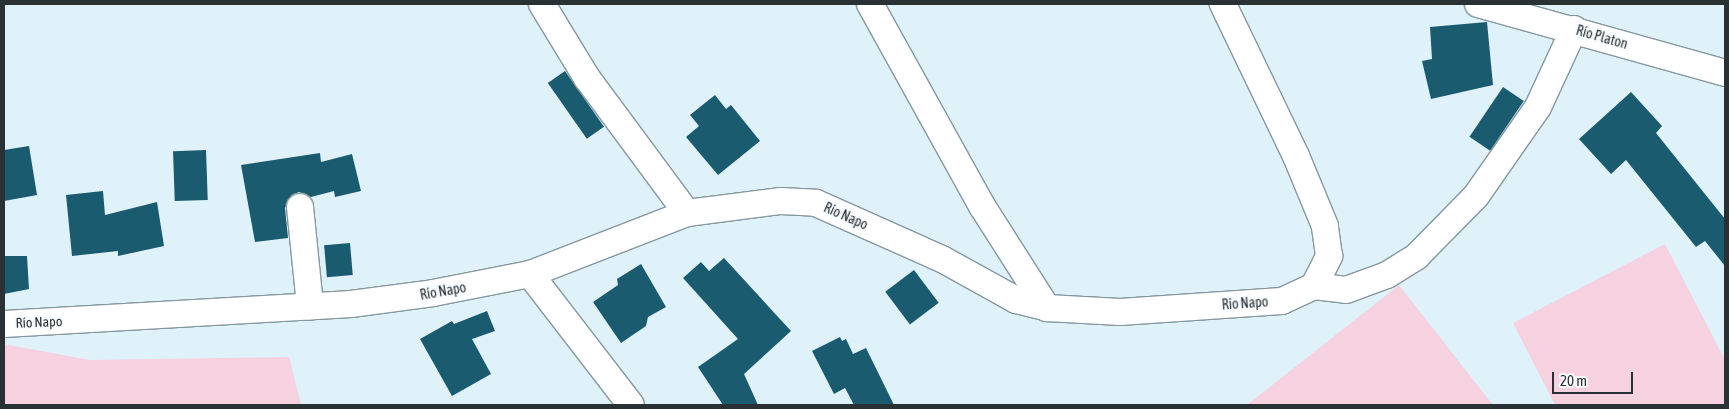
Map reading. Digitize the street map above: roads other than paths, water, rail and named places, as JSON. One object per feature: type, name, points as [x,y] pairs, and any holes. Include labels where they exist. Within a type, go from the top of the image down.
[{"type":"street","points":[[542,4],[587,78],[687,213]]},
{"type":"street","points":[[870,4],[982,206],[1047,308]]},
{"type":"street","points":[[1224,4],[1296,156],[1325,226],[1329,256],[1314,286],[1346,290],[1387,275],[1417,256],[1476,196],[1538,108],[1574,29]]},
{"type":"street","name":"Río Platon","points":[[1478,4],[1574,29],[1725,73]]},
{"type":"street","name":"Río Napo","points":[[4,324],[351,304],[433,293],[530,274],[687,213],[781,201],[816,203],[942,259],[1016,300],[1047,308],[1120,312],[1282,301],[1314,286]]},
{"type":"street","points":[[300,207],[310,306]]},
{"type":"street","points":[[530,274],[631,405]]}]
